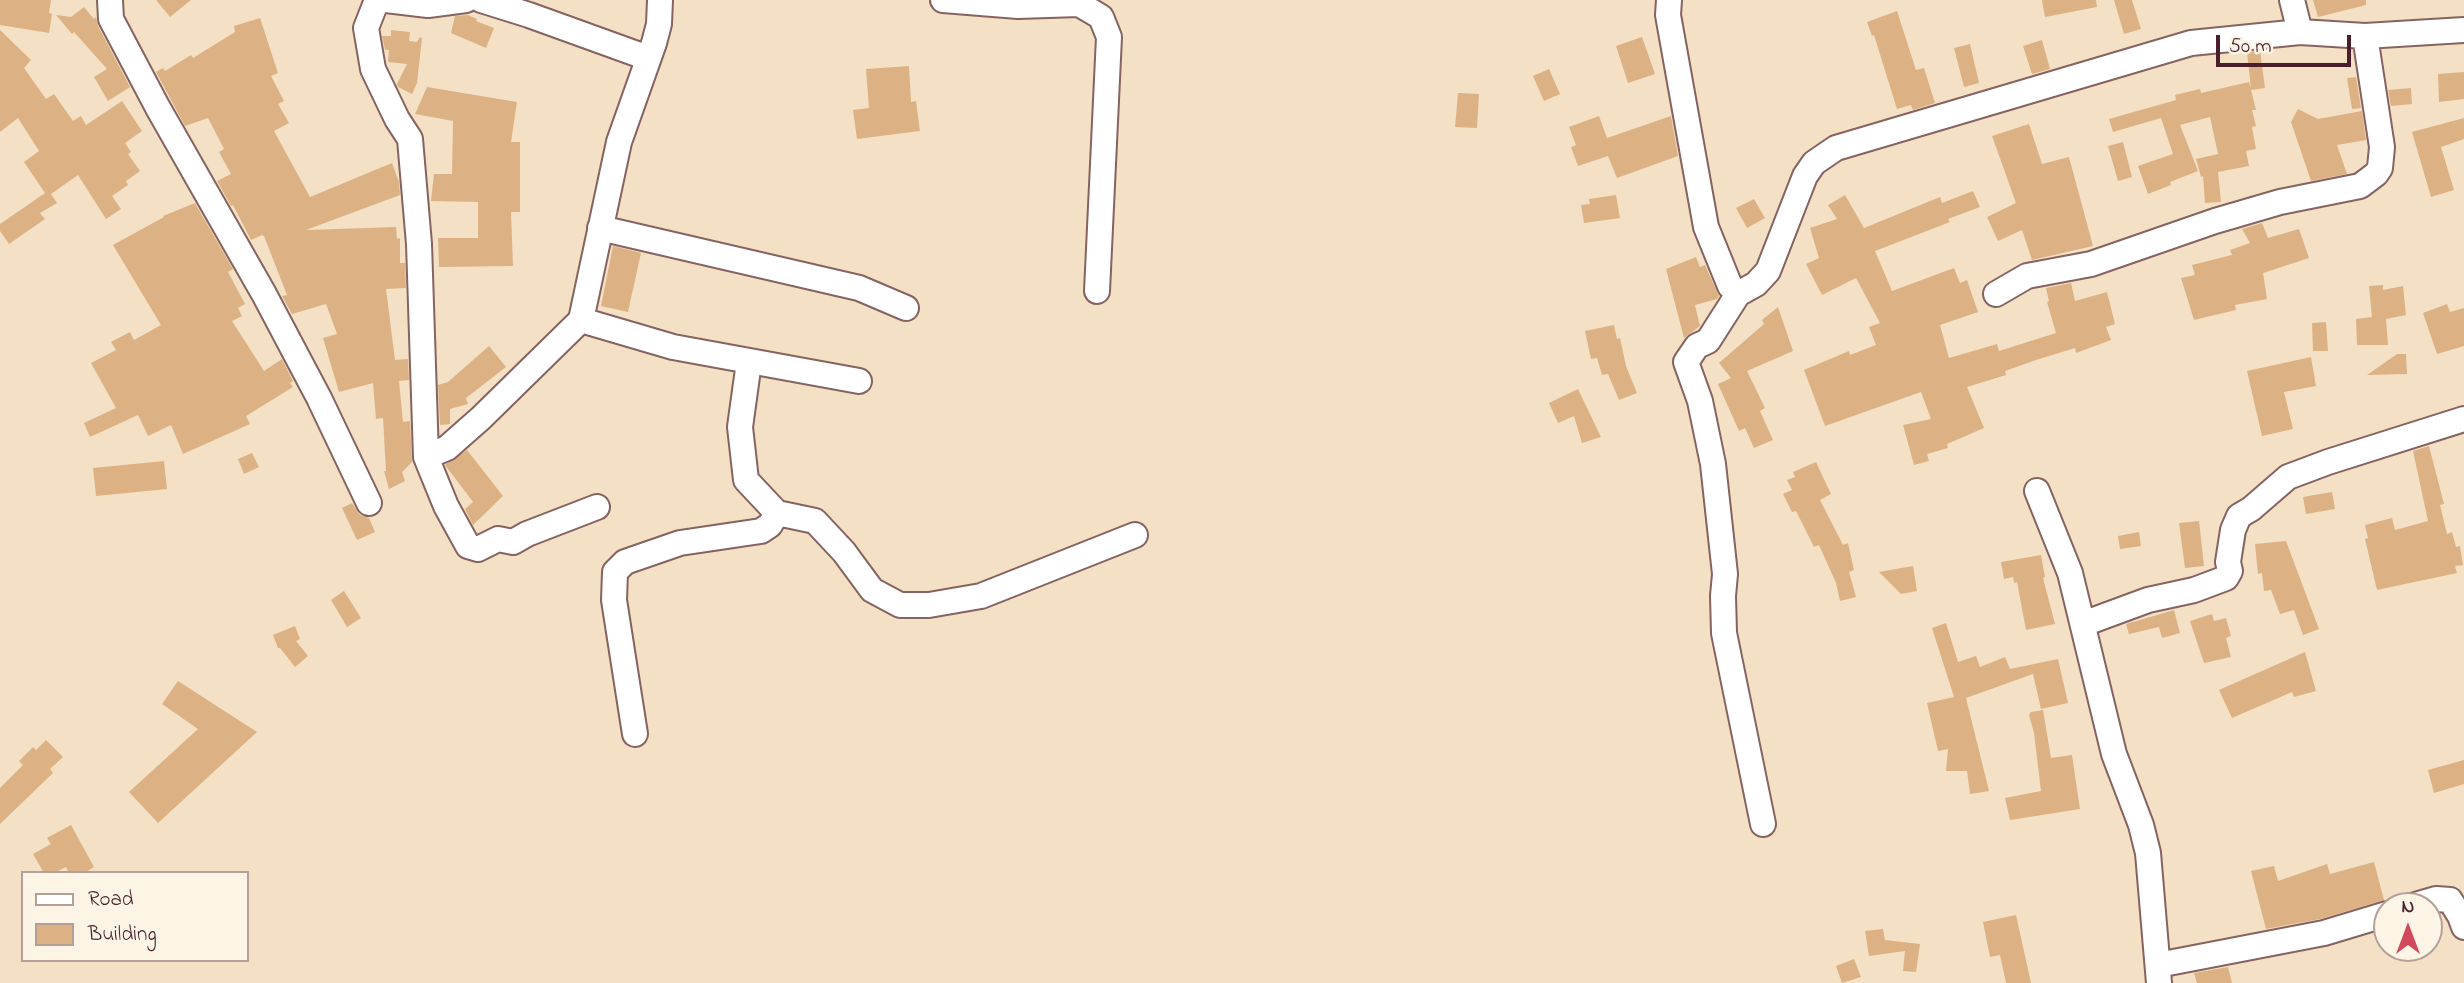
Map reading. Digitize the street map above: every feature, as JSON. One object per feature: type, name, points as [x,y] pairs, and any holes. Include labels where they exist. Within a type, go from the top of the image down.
[{"type":"street","points":[[110,0],[111,19],[158,108],[264,294],[369,503]]},
{"type":"street","points":[[377,0],[366,28],[373,69],[410,139],[419,244],[426,457],[446,506],[468,546],[478,549],[498,539],[513,542],[597,507]]},
{"type":"street","points":[[386,0],[428,5],[466,0]]},
{"type":"street","points":[[481,0],[649,58]]},
{"type":"street","points":[[426,457],[447,447],[481,418],[581,320],[619,142],[659,24],[660,0]]},
{"type":"street","points":[[943,0],[1018,6],[1079,4],[1101,17],[1109,37],[1097,291]]},
{"type":"street","points":[[1669,0],[1668,15],[1706,227],[1730,286],[1738,294]]},
{"type":"street","points":[[2292,0],[2300,32]]},
{"type":"street","points":[[1763,824],[1724,633],[1725,574],[1713,464],[1700,401],[1686,362],[1697,346],[1708,341],[1738,294],[1756,284],[1768,271],[1805,176],[1814,163],[1836,148],[2191,43],[2300,32],[2365,36],[2464,30]]},
{"type":"street","points":[[1996,294],[2027,276],[2091,264],[2215,221],[2280,202],[2360,186],[2380,168],[2382,147],[2365,36]]},
{"type":"street","points":[[600,228],[859,288],[906,308]]},
{"type":"street","points":[[581,320],[673,347],[859,381]]},
{"type":"street","points":[[749,362],[740,427],[746,480],[777,513],[815,522],[844,552],[872,590],[900,605],[929,605],[981,596],[1135,535]]},
{"type":"street","points":[[2083,624],[2148,600],[2194,590],[2226,578],[2230,570],[2228,562],[2233,530],[2239,516],[2288,477],[2464,419]]},
{"type":"street","points":[[2037,491],[2070,573],[2114,754],[2141,825],[2148,853],[2158,974],[2373,918]]},
{"type":"street","points":[[635,734],[614,600],[615,572],[625,562],[680,543],[761,531],[770,525],[777,513]]},
{"type":"street","points":[[2443,900],[2450,900],[2464,927]]},
{"type":"building","points":[[0,0],[51,0],[49,33],[0,25]]},
{"type":"building","points":[[156,0],[191,0],[170,17]]},
{"type":"building","points":[[2042,0],[2096,0],[2097,7],[2045,17]]},
{"type":"building","points":[[2114,0],[2132,0],[2141,29],[2124,34]]},
{"type":"building","points":[[2313,0],[2366,0],[2366,5],[2318,17]]},
{"type":"building","points":[[84,7],[94,19],[96,17],[98,26],[130,87],[108,101],[94,77],[107,69],[56,15],[71,17]]},
{"type":"building","points":[[1897,11],[1916,70],[1924,68],[1935,103],[1913,110],[1911,105],[1897,109],[1874,35],[1872,36],[1867,22]]},
{"type":"building","points":[[468,15],[494,28],[486,48],[451,33],[455,16]]},
{"type":"building","points":[[260,18],[278,73],[271,76],[284,101],[278,104],[289,123],[274,131],[310,197],[392,163],[399,182],[400,195],[306,230],[396,227],[397,239],[400,238],[400,263],[405,263],[406,288],[386,289],[395,360],[408,359],[409,380],[399,381],[403,422],[410,421],[412,462],[402,472],[405,481],[389,489],[384,471],[383,418],[376,419],[373,383],[339,392],[323,338],[337,334],[326,304],[292,314],[282,296],[287,295],[264,236],[251,240],[217,181],[231,174],[219,152],[224,149],[208,118],[185,126],[156,72],[163,68],[165,71],[191,55],[193,58],[235,32],[234,26]]},
{"type":"building","points":[[0,30],[31,60],[24,68],[46,99],[54,94],[73,121],[81,116],[86,125],[122,101],[142,131],[125,143],[131,152],[128,154],[140,171],[126,181],[128,185],[112,196],[121,209],[106,219],[78,175],[51,194],[57,203],[40,213],[45,219],[9,244],[0,231],[0,224],[45,193],[24,162],[39,151],[18,118],[0,132]]},
{"type":"building","points":[[391,30],[410,32],[409,41],[417,42],[422,38],[417,83],[412,94],[397,84],[407,64],[388,62],[389,50],[385,50],[382,36],[391,36]]},
{"type":"building","points":[[1642,37],[1655,74],[1628,83],[1616,46]]},
{"type":"building","points":[[2042,40],[2050,69],[2032,74],[2023,46]]},
{"type":"building","points":[[1970,44],[1979,83],[1964,87],[1954,48]]},
{"type":"building","points":[[2260,51],[2265,88],[2251,90],[2256,110],[2252,110],[2256,126],[2252,127],[2256,149],[2246,151],[2249,166],[2218,172],[2221,202],[2205,203],[2203,176],[2201,177],[2196,159],[2218,154],[2210,117],[2180,125],[2198,171],[2148,194],[2138,166],[2173,154],[2161,118],[2113,132],[2109,119],[2176,100],[2175,95],[2200,89],[2201,93],[2249,82],[2251,88],[2247,52]]},
{"type":"building","points":[[909,66],[911,102],[916,101],[920,131],[857,139],[853,110],[869,108],[866,69]]},
{"type":"building","points":[[1549,69],[1560,94],[1544,101],[1533,76]]},
{"type":"building","points":[[2464,72],[2464,99],[2439,102],[2438,74]]},
{"type":"building","points":[[2356,77],[2361,108],[2352,109],[2347,78]]},
{"type":"building","points":[[427,87],[517,102],[511,142],[520,142],[520,212],[511,212],[513,266],[439,267],[438,238],[478,238],[478,202],[431,201],[434,174],[452,174],[453,121],[415,114]]},
{"type":"building","points":[[2411,88],[2412,104],[2391,106],[2388,90]]},
{"type":"building","points":[[1458,93],[1479,94],[1477,128],[1455,127]]},
{"type":"building","points":[[2298,109],[2318,119],[2362,111],[2366,140],[2337,145],[2347,174],[2311,181],[2291,122]]},
{"type":"building","points":[[1599,116],[1607,138],[1671,116],[1678,156],[1617,178],[1608,156],[1578,166],[1571,147],[1576,145],[1569,127]]},
{"type":"building","points":[[2464,118],[2464,139],[2441,147],[2454,190],[2431,197],[2412,132]]},
{"type":"building","points":[[2029,124],[2042,164],[2069,157],[2093,246],[2032,260],[2022,230],[1998,241],[1987,217],[2016,203],[1992,136]]},
{"type":"building","points":[[2123,142],[2132,177],[2118,181],[2108,146]]},
{"type":"building","points":[[1973,191],[1980,207],[1948,219],[1950,222],[1875,251],[1892,291],[1954,268],[1960,283],[1967,280],[1978,312],[1940,325],[1949,358],[1997,344],[1999,351],[2056,333],[2046,288],[2071,283],[2075,301],[2107,292],[2115,324],[2106,327],[2111,340],[2076,353],[2075,348],[2036,360],[2005,371],[2006,375],[1967,387],[1984,428],[1947,444],[1948,448],[1927,454],[1929,461],[1914,465],[1903,425],[1931,419],[1921,392],[1825,426],[1804,370],[1849,351],[1850,355],[1876,345],[1869,327],[1880,323],[1856,278],[1822,295],[1806,264],[1819,258],[1810,228],[1837,219],[1828,205],[1845,195],[1864,228],[1940,197],[1942,203]]},
{"type":"building","points":[[1616,195],[1620,218],[1584,223],[1581,205],[1590,204],[1589,199]]},
{"type":"building","points":[[1754,199],[1765,218],[1747,228],[1736,208]]},
{"type":"building","points":[[195,203],[233,269],[228,272],[245,304],[238,308],[242,316],[232,321],[264,371],[282,359],[293,381],[290,383],[293,387],[246,416],[250,424],[183,454],[171,425],[148,436],[138,415],[90,437],[84,423],[116,408],[91,363],[116,350],[111,342],[130,332],[134,340],[161,325],[113,245],[163,216]]},
{"type":"building","points":[[2262,223],[2268,238],[2299,229],[2309,258],[2263,273],[2267,299],[2235,305],[2236,310],[2194,320],[2181,278],[2195,275],[2192,265],[2232,255],[2230,250],[2250,243],[2242,229]]},
{"type":"building","points":[[613,246],[641,253],[628,312],[601,306]]},
{"type":"building","points":[[1696,257],[1700,267],[1705,265],[1719,296],[1717,299],[1695,305],[1700,326],[1684,338],[1666,269]]},
{"type":"building","points":[[2383,285],[2383,290],[2403,286],[2406,315],[2386,319],[2388,345],[2357,345],[2356,319],[2372,317],[2369,286]]},
{"type":"building","points":[[2447,304],[2450,312],[2464,308],[2464,346],[2437,354],[2423,313]]},
{"type":"building","points":[[1778,307],[1793,351],[1747,371],[1765,408],[1760,411],[1773,440],[1754,448],[1745,428],[1739,431],[1718,384],[1731,378],[1719,363],[1764,324],[1762,320]]},
{"type":"building","points":[[2326,322],[2328,351],[2313,351],[2312,323]]},
{"type":"building","points":[[1614,325],[1637,393],[1619,400],[1608,374],[1602,375],[1597,358],[1591,359],[1585,331]]},
{"type":"building","points":[[489,346],[506,367],[466,398],[468,404],[450,409],[450,424],[440,425],[438,385],[448,382]]},
{"type":"building","points":[[2397,354],[2406,354],[2407,374],[2367,375]]},
{"type":"building","points":[[2311,357],[2316,386],[2284,392],[2293,429],[2262,436],[2247,371]]},
{"type":"building","points":[[1578,389],[1601,437],[1582,443],[1574,416],[1558,423],[1549,403]]},
{"type":"building","points":[[2429,446],[2444,504],[2440,505],[2447,534],[2452,532],[2456,547],[2460,546],[2463,565],[2455,566],[2457,573],[2377,590],[2365,539],[2368,538],[2365,525],[2392,518],[2395,530],[2428,521],[2413,451]]},
{"type":"building","points":[[467,450],[503,496],[473,525],[465,509],[473,502],[445,465]]},
{"type":"building","points":[[252,453],[259,467],[244,474],[238,459]]},
{"type":"building","points":[[164,461],[167,489],[96,496],[93,468]]},
{"type":"building","points":[[1816,462],[1831,494],[1820,500],[1843,545],[1848,543],[1854,570],[1849,572],[1856,597],[1840,601],[1836,583],[1819,545],[1814,547],[1796,511],[1792,512],[1783,494],[1792,490],[1787,480],[1795,477],[1793,472]]},
{"type":"building","points":[[2332,492],[2335,509],[2306,514],[2303,497]]},
{"type":"building","points":[[352,503],[360,515],[369,518],[375,532],[357,540],[342,508]]},
{"type":"building","points":[[2199,521],[2204,566],[2185,568],[2179,523]]},
{"type":"building","points":[[2139,532],[2141,546],[2120,549],[2118,536]]},
{"type":"building","points":[[2286,541],[2319,629],[2303,635],[2294,610],[2280,614],[2271,590],[2264,591],[2262,573],[2258,574],[2255,544]]},
{"type":"building","points":[[2041,555],[2043,578],[2055,624],[2026,630],[2017,582],[2014,583],[2013,577],[2004,579],[2001,562]]},
{"type":"building","points":[[1913,566],[1917,591],[1901,594],[1879,572]]},
{"type":"building","points":[[344,591],[361,618],[347,627],[331,600]]},
{"type":"building","points":[[2174,610],[2180,633],[2162,638],[2159,627],[2129,634],[2126,624]]},
{"type":"building","points":[[2212,614],[2214,621],[2226,618],[2231,636],[2226,638],[2231,657],[2204,663],[2190,621]]},
{"type":"building","points":[[1946,623],[1958,662],[1976,656],[1980,667],[2005,657],[2010,669],[2058,659],[2068,703],[2041,709],[2033,674],[1966,698],[1989,791],[1970,794],[1967,771],[1946,771],[1948,749],[1938,751],[1927,703],[1954,697],[1932,628]]},
{"type":"building","points":[[295,626],[300,639],[296,641],[308,656],[295,667],[278,648],[273,635]]},
{"type":"building","points":[[2305,652],[2316,691],[2294,697],[2292,692],[2232,718],[2219,690]]},
{"type":"building","points":[[178,681],[257,732],[158,823],[129,792],[198,729],[162,704]]},
{"type":"building","points":[[2043,710],[2051,758],[2072,755],[2080,809],[2010,820],[2005,798],[2041,791],[2034,733],[2029,715],[2031,712]]},
{"type":"building","points":[[46,740],[63,757],[50,769],[53,773],[0,824],[0,788],[23,765],[19,761],[33,747],[36,750]]},
{"type":"building","points":[[2464,760],[2464,784],[2434,793],[2428,770]]},
{"type":"building","points":[[71,825],[94,867],[87,871],[68,871],[66,867],[58,871],[43,871],[33,854],[51,844],[47,838]]},
{"type":"building","points":[[2374,862],[2382,892],[2373,892],[2373,903],[2320,919],[2266,929],[2251,871],[2274,866],[2278,881],[2327,864],[2330,874]]},
{"type":"building","points":[[2016,915],[2031,983],[2006,983],[2000,955],[1990,957],[1983,922]]},
{"type":"building","points":[[1883,929],[1885,940],[1920,944],[1916,972],[1903,971],[1905,951],[1869,956],[1865,931]]},
{"type":"building","points":[[1854,959],[1861,977],[1842,983],[1836,966]]},
{"type":"building","points":[[2228,967],[2232,983],[2197,983],[2194,973]]}]
